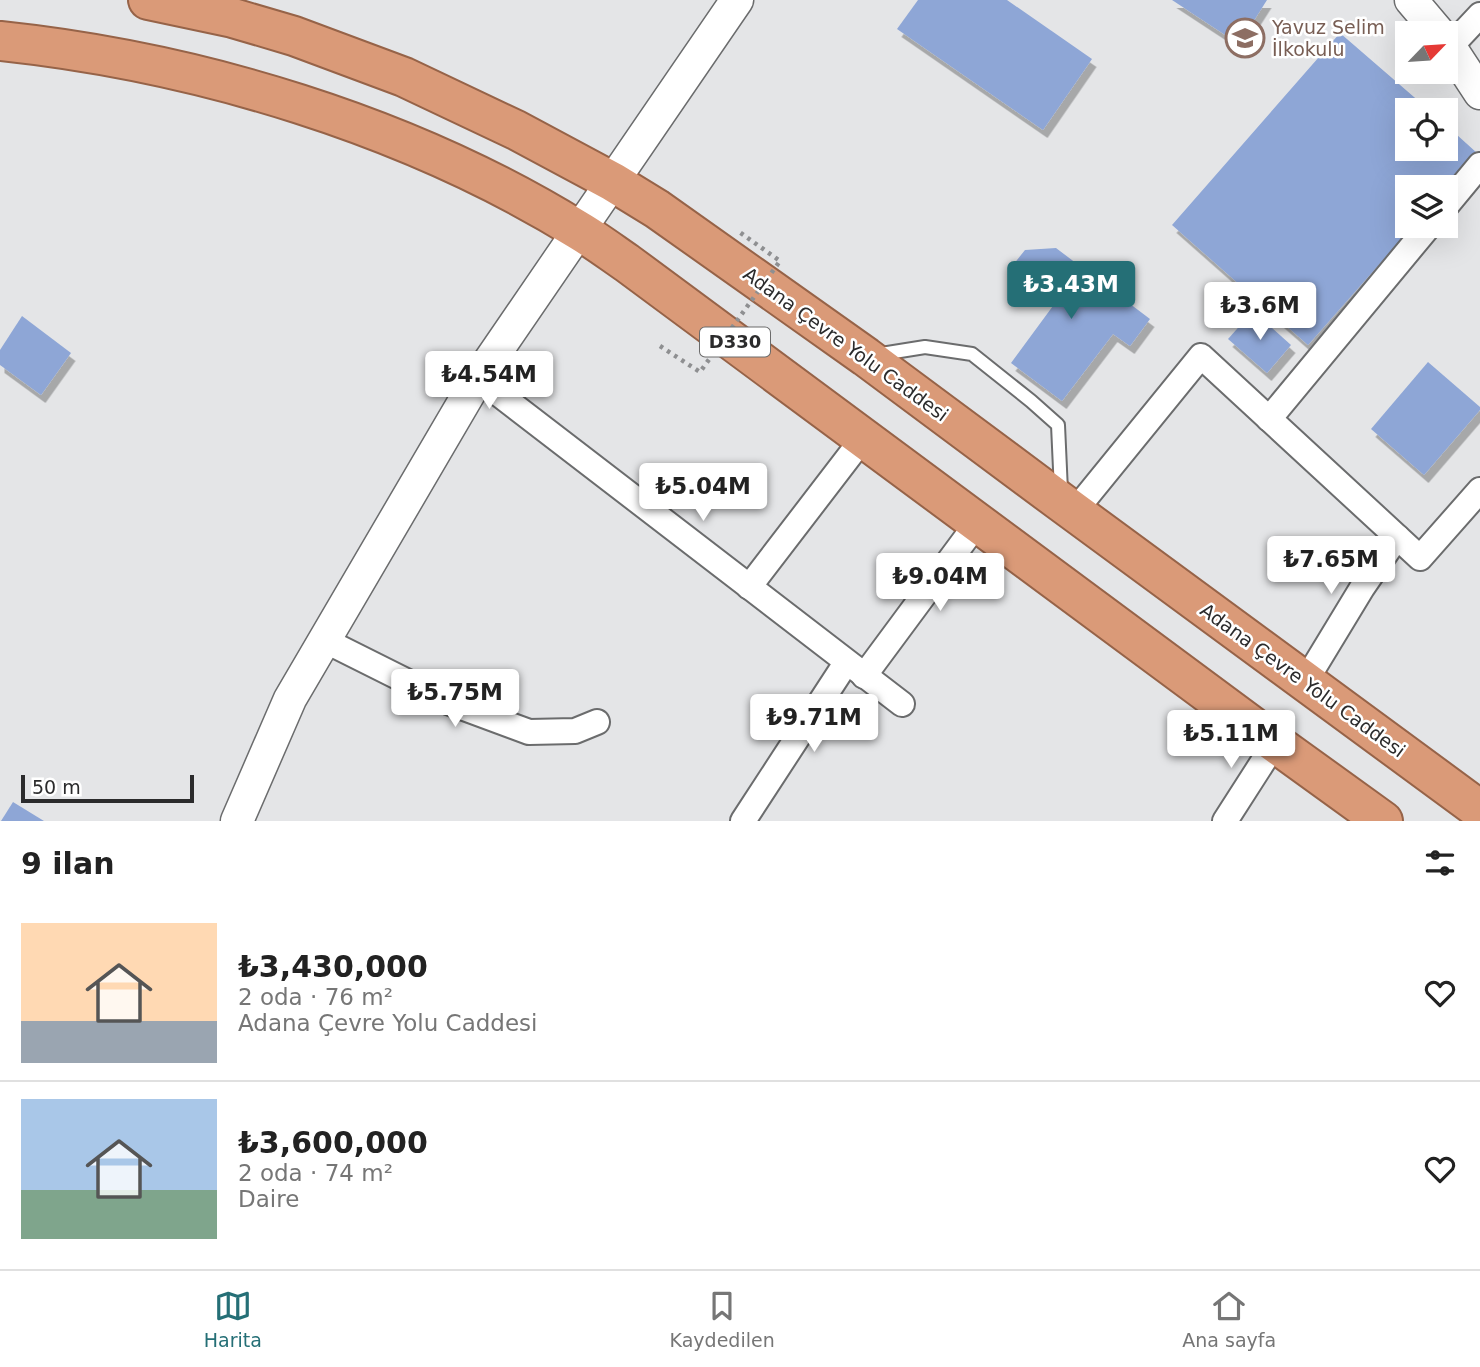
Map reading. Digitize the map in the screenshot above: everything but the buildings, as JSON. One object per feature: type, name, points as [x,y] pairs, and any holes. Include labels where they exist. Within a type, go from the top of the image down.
[{"type":"highway","name":"Adana Çevre Yolu Caddesi","points":[[148,0],[233,18],[282,32],[404,77],[516,130],[613,182],[657,209],[866,357],[1480,810]]},
{"type":"highway","name":"D330","points":[[0,41],[125,59],[260,92],[375,130],[431,153],[530,202],[579,230],[627,263],[1383,821]]},
{"type":"street","points":[[237,821],[290,699],[478,379],[737,0]]},
{"type":"street","points":[[1411,0],[1429,21]]},
{"type":"street","points":[[1458,31],[1480,15]]},
{"type":"street","points":[[1458,60],[1480,93]]},
{"type":"street","points":[[1458,192],[1480,165]]},
{"type":"street","points":[[1269,419],[1419,238]]},
{"type":"street","points":[[1068,507],[1200,356],[1420,558],[1480,490]]},
{"type":"street","points":[[478,379],[902,704]]},
{"type":"street","points":[[749,587],[864,437]]},
{"type":"street","points":[[743,821],[855,670],[978,522]]},
{"type":"street","points":[[1305,682],[1397,537]]},
{"type":"street","points":[[324,640],[448,702],[529,732],[575,731],[597,722]]},
{"type":"street","points":[[1225,821],[1275,743]]},
{"type":"lane","points":[[866,357],[925,347],[972,354],[1058,425],[1068,507]]},
{"type":"path","points":[[660,346],[700,372],[780,261],[738,231]]},
{"type":"place","name":"Yavuz Selim İlkokulu","points":[[1245,38]]}]
